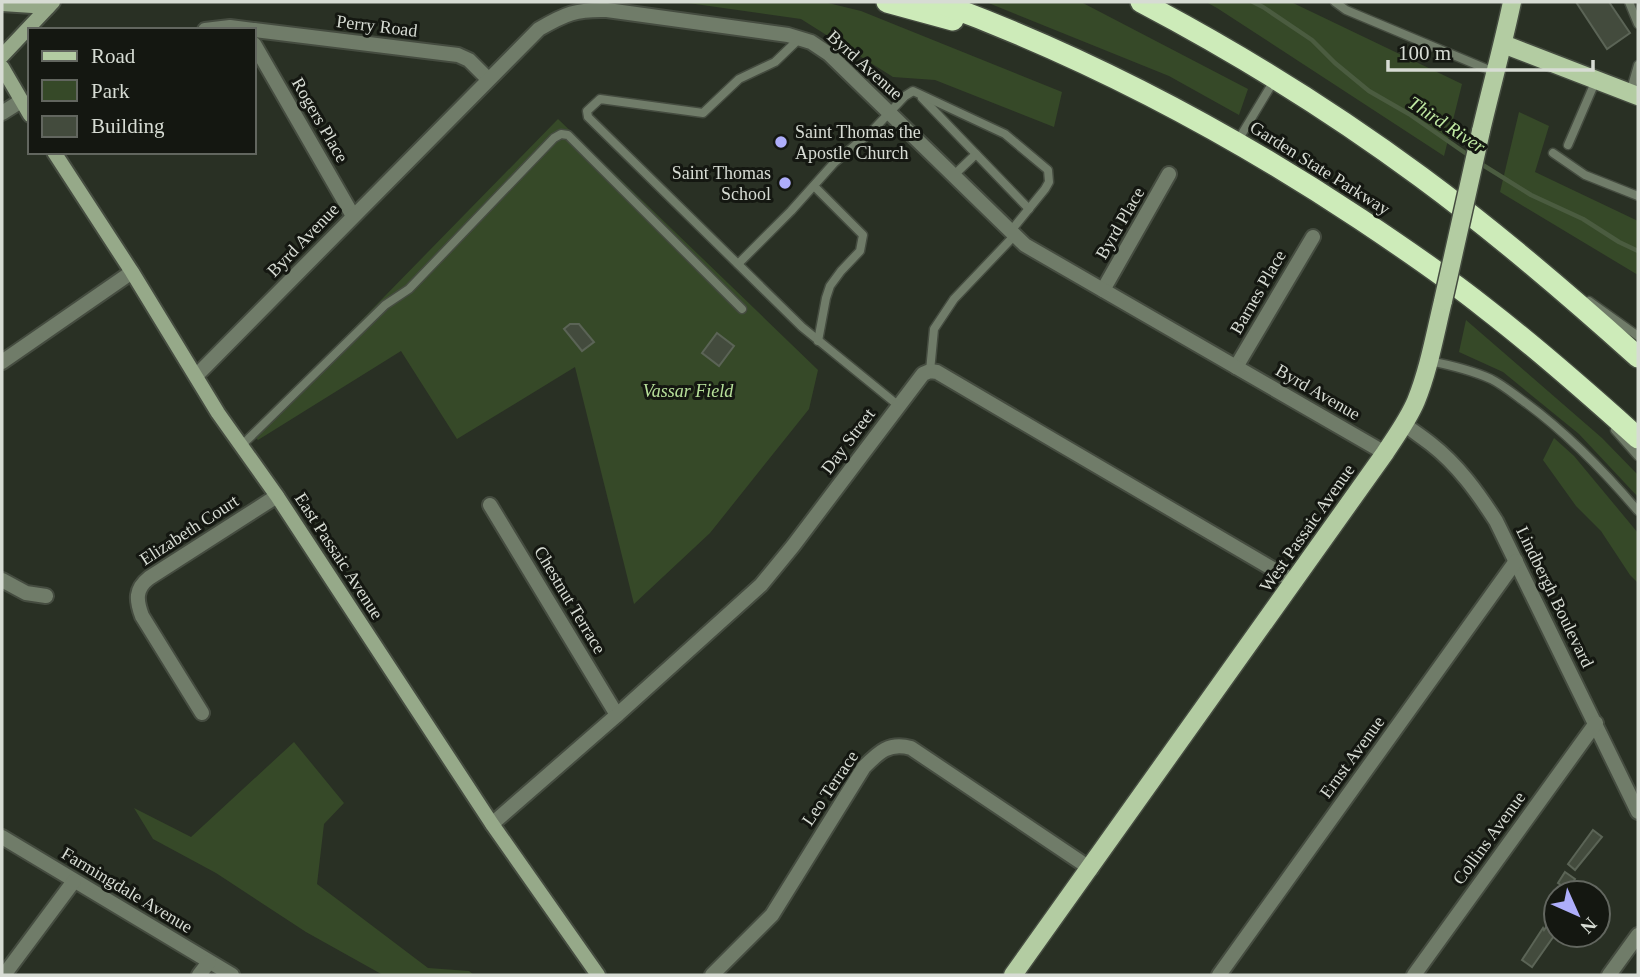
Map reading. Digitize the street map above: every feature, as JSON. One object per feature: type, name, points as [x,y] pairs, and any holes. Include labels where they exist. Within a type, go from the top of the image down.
[{"type":"highway","points":[[887,2],[1053,48]]},
{"type":"highway","name":"Garden State Parkway","points":[[937,2],[1053,48],[1145,92],[1237,142],[1319,192],[1402,247],[1484,307],[1562,370],[1638,438]]},
{"type":"highway","points":[[1141,2],[1208,38],[1275,79],[1421,177],[1572,298],[1638,357]]},
{"type":"main road","name":"West Passaic Avenue","points":[[1013,975],[1091,869],[1404,425],[1415,403],[1429,361],[1480,131],[1512,2]]},
{"type":"main road","points":[[2,4],[50,4]]},
{"type":"main road","points":[[2,56],[50,4]]},
{"type":"main road","points":[[1503,44],[1634,94]]},
{"type":"main road","points":[[2,67],[28,112]]},
{"type":"main road","name":"East Passaic Avenue","points":[[58,154],[218,413],[277,496],[492,824],[596,973]]},
{"type":"street","name":"Byrd Avenue","points":[[196,376],[539,29],[565,15],[586,9],[607,10],[788,35],[811,42],[829,54],[1025,245],[1385,453]]},
{"type":"street","name":"Perry Road","points":[[256,31],[457,55],[469,60],[488,79]]},
{"type":"street","name":"Rogers Place","points":[[256,47],[353,216]]},
{"type":"street","points":[[2,113],[21,101]]},
{"type":"street","name":"Byrd Place","points":[[1103,290],[1169,174]]},
{"type":"street","name":"Barnes Place","points":[[1236,367],[1313,237]]},
{"type":"street","points":[[2,362],[132,272]]},
{"type":"street","points":[[930,372],[937,372],[1295,582]]},
{"type":"street","name":"Day Street","points":[[492,824],[761,586],[923,374],[930,372]]},
{"type":"street","name":"Lindbergh Boulevard","points":[[1404,425],[1455,466],[1478,493],[1496,521],[1638,812]]},
{"type":"street","name":"Elizabeth Court","points":[[202,713],[142,616],[136,602],[137,593],[149,578],[277,496]]},
{"type":"street","name":"Chestnut Terrace","points":[[490,505],[617,715]]},
{"type":"street","name":"Ernst Avenue","points":[[1219,975],[1516,561]]},
{"type":"street","points":[[2,580],[26,593],[46,596]]},
{"type":"street","name":"Collins Avenue","points":[[1414,975],[1596,723]]},
{"type":"street","name":"Leo Terrace","points":[[712,975],[772,915],[864,767],[887,748],[900,745],[911,748],[1091,869]]},
{"type":"street","name":"Farmingdale Avenue","points":[[2,837],[232,975]]},
{"type":"street","points":[[4,975],[74,881]]},
{"type":"street","points":[[1609,975],[1638,935]]},
{"type":"street","points":[[199,975],[209,961]]},
{"type":"lane","points":[[1335,2],[1494,72]]},
{"type":"lane","points":[[1629,2],[1638,24]]},
{"type":"lane","points":[[800,38],[775,61],[739,79],[703,113],[600,99],[587,111],[588,117],[818,341],[899,406]]},
{"type":"lane","points":[[1634,94],[1638,65]]},
{"type":"lane","points":[[1237,142],[1275,79]]},
{"type":"lane","points":[[1568,145],[1597,80]]},
{"type":"lane","points":[[738,264],[834,163],[872,131],[909,92],[918,93],[1005,134],[1048,170],[1049,182],[1012,234],[954,299],[934,329],[930,372]]},
{"type":"lane","points":[[918,93],[1030,209]]},
{"type":"lane","points":[[241,446],[385,305],[409,289],[554,138],[561,134],[568,135],[742,309]]},
{"type":"lane","points":[[1553,153],[1585,175],[1638,196]]},
{"type":"lane","points":[[953,176],[976,154]]},
{"type":"lane","points":[[814,186],[863,235],[860,251],[830,286],[818,341]]},
{"type":"lane","points":[[1494,234],[1638,335]]},
{"type":"lane","points":[[1429,361],[1482,376],[1516,395],[1547,418],[1581,449],[1638,511]]},
{"type":"lane","points":[[1562,370],[1638,456]]},
{"type":"green space","points":[[681,2],[824,2],[861,11],[1062,92],[1054,127],[935,80],[893,77],[801,19]]},
{"type":"green space","points":[[986,2],[1081,2],[1248,89],[1239,115],[1169,76]]},
{"type":"green space","points":[[1206,2],[1291,2],[1462,84],[1444,156],[1217,8]]},
{"type":"green space","points":[[1519,112],[1549,126],[1535,172],[1638,221],[1638,275],[1500,192]]},
{"type":"green space","name":"Vassar Field","points":[[558,119],[818,370],[809,409],[710,533],[634,604],[575,367],[457,439],[401,351],[258,440],[251,433]]},
{"type":"green space","points":[[1466,320],[1602,438],[1638,475],[1638,497],[1579,434],[1503,372],[1459,352]]},
{"type":"green space","points":[[1554,438],[1574,456],[1638,533],[1638,583],[1601,531],[1576,506],[1543,460]]},
{"type":"green space","points":[[294,742],[344,803],[324,824],[317,884],[428,968],[469,971],[474,975],[383,975],[306,932],[216,873],[153,839],[134,808],[191,837]]},
{"type":"building","points":[[1576,2],[1609,2],[1630,33],[1607,49]]},
{"type":"building","points":[[570,324],[579,324],[594,342],[582,351],[564,329]]},
{"type":"building","points":[[717,333],[734,346],[719,366],[702,353]]},
{"type":"building","points":[[1593,830],[1602,837],[1575,870],[1568,864]]},
{"type":"building","points":[[1565,872],[1575,879],[1561,879]]},
{"type":"building","points":[[1542,930],[1542,949],[1545,949],[1532,967],[1522,960]]},
{"type":"waterway","name":"Third River","points":[[1253,2],[1312,40],[1369,91],[1409,114],[1471,157]]},
{"type":"waterway","name":"Third River","points":[[1478,162],[1531,195],[1583,219],[1638,251]]},
{"type":"place","name":"Saint Thomas the Apostle Church","points":[[781,142]]},
{"type":"place","name":"Saint Thomas School","points":[[785,183]]}]
